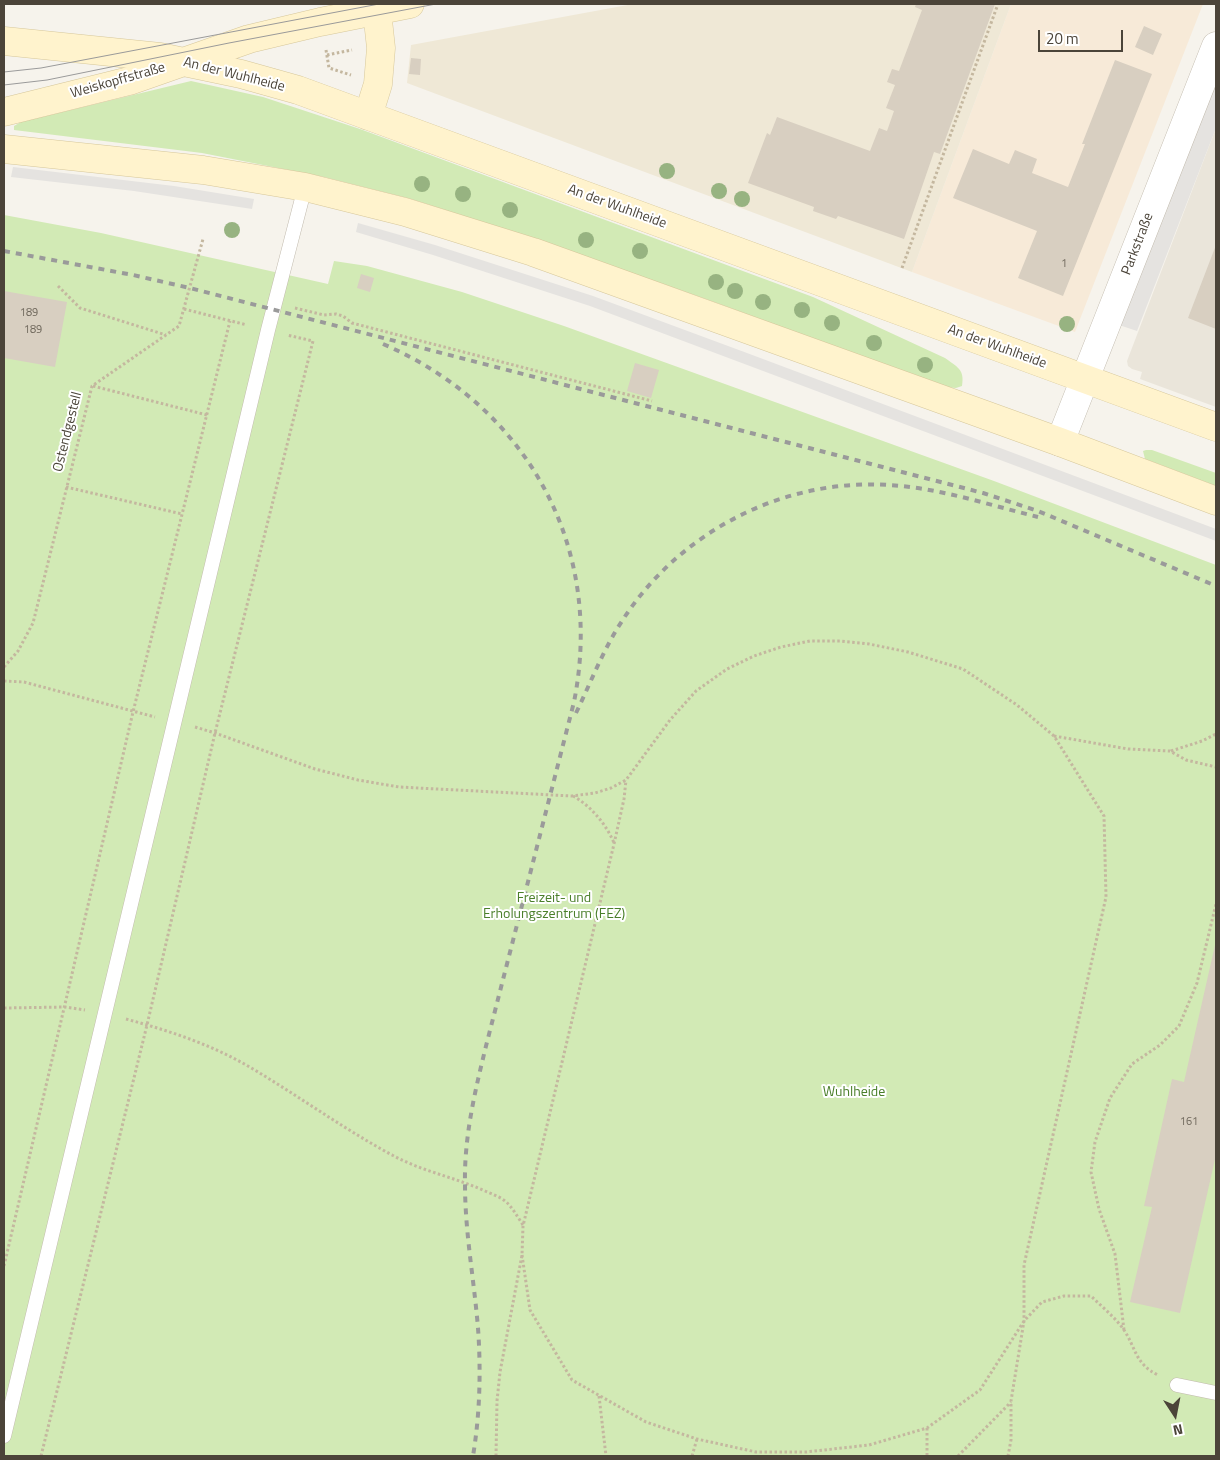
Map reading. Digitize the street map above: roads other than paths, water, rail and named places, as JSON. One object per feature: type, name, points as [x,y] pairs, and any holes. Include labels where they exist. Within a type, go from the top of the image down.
[{"type":"main road","name":"Weiskopffstraße","points":[[4,112],[129,81],[249,39],[320,22],[410,4]]},
{"type":"main road","points":[[368,116],[378,84],[381,48],[377,11]]},
{"type":"main road","name":"An der Wuhlheide","points":[[4,41],[146,55],[241,74],[298,90],[1216,427]]},
{"type":"main road","points":[[4,149],[203,170],[305,187],[405,212],[533,252],[1060,442],[1216,501]]},
{"type":"street","name":"Parkstraße","points":[[1060,442],[1216,46]]},
{"type":"lane","points":[[4,1436],[268,330],[305,187]]},
{"type":"lane","points":[[1176,1384],[1216,1393]]},
{"type":"tram line","points":[[4,72],[41,68],[379,4]]},
{"type":"tram line","points":[[4,85],[47,80],[436,4]]},
{"type":"railway","points":[[4,251],[133,275],[190,288],[983,493],[1038,511],[1216,586]]},
{"type":"railway","points":[[383,344],[434,371],[478,404],[515,444],[544,488],[565,537],[577,589],[581,645],[574,702],[486,1046],[468,1132],[465,1166],[465,1202],[478,1328],[479,1360],[479,1392],[473,1456]]},
{"type":"railway","points":[[576,713],[615,632],[645,589],[673,561],[704,537],[737,517],[773,501],[811,491],[849,485],[889,485],[946,493],[1038,517]]},
{"type":"park label","name":"Freizeit- und Erholungszentrum (FEZ)","points":[[554,908]]},
{"type":"park label","name":"Wuhlheide","points":[[854,1093]]}]
